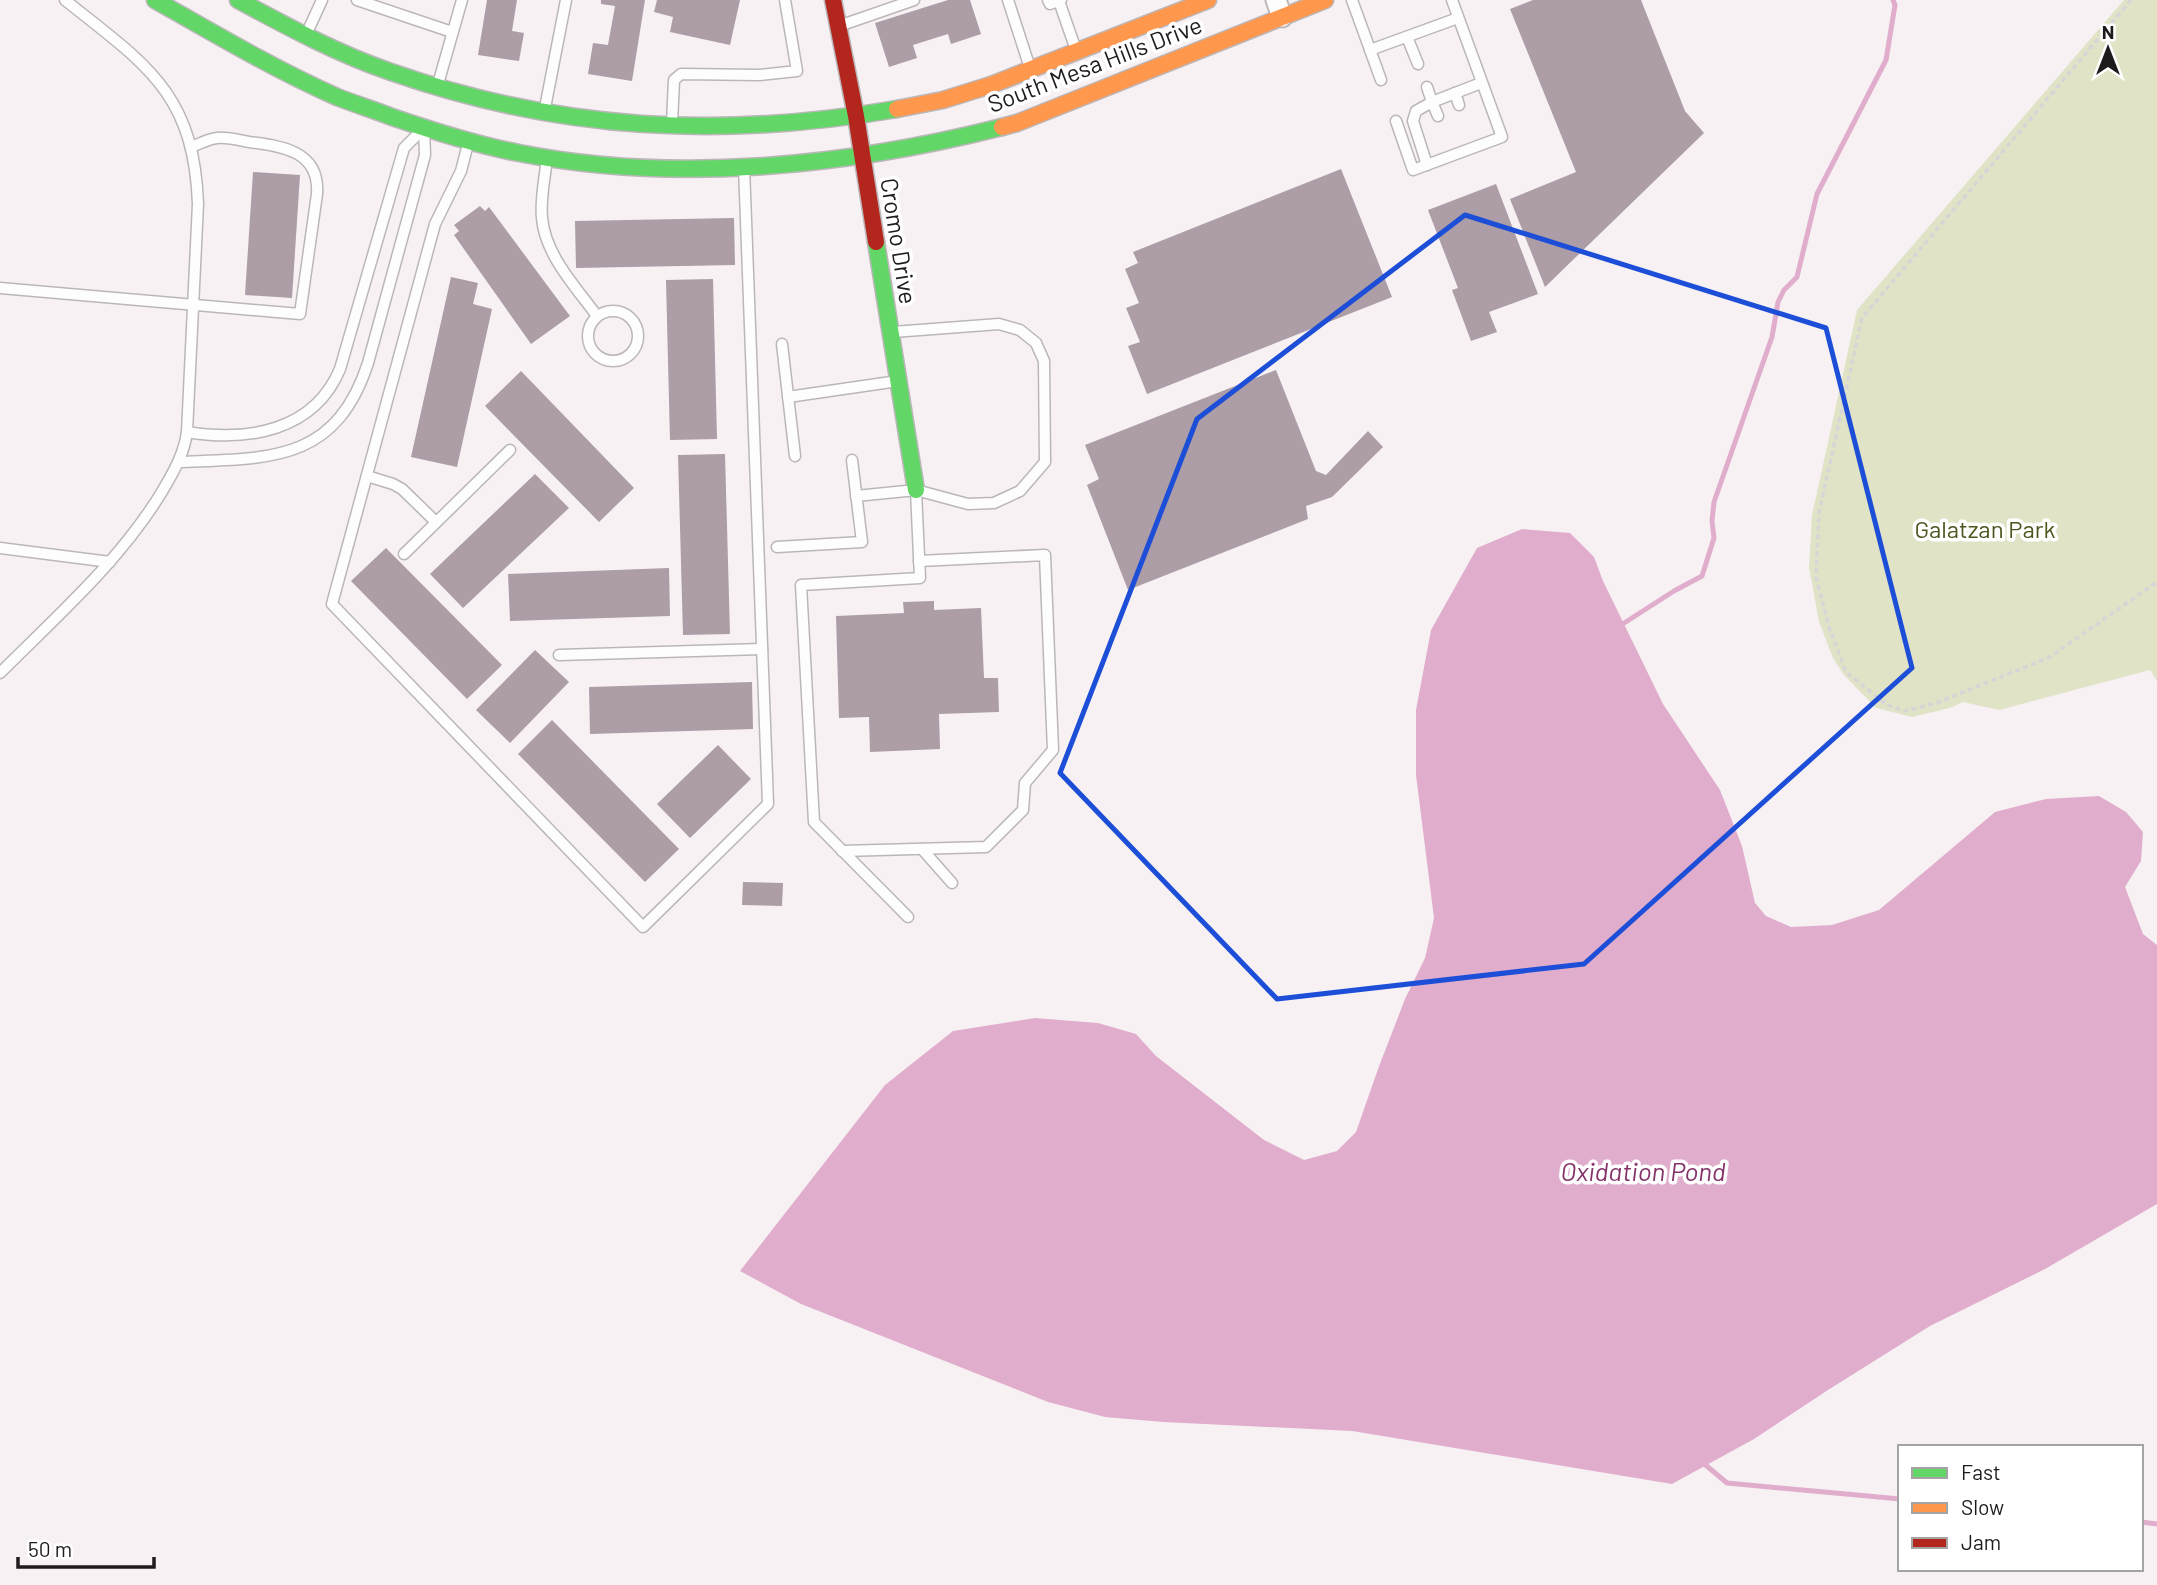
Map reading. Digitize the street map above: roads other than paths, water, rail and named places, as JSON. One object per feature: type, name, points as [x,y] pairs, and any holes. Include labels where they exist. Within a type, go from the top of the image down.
[{"type":"street","name":"South Mesa Hills Drive","points":[[155,0],[281,71],[340,97],[424,128],[517,153],[547,158],[607,166],[677,169],[786,164],[861,156],[938,143],[1017,123],[1279,8],[1325,0]]},
{"type":"street","name":"South Mesa Hills Drive","points":[[238,0],[265,11],[305,36],[434,98],[490,102],[544,114],[629,125],[672,127],[757,127],[856,116],[959,96],[1031,72],[1076,51],[1208,0]]},
{"type":"street","name":"Cromo Drive","points":[[834,0],[856,116],[916,490]]},
{"type":"street","points":[[424,128],[434,98]]},
{"type":"lane","points":[[0,673],[125,546],[149,513],[179,463],[187,432],[198,204],[197,172],[191,147],[180,114],[154,75],[65,0]]},
{"type":"lane","points":[[305,36],[321,0]]},
{"type":"lane","points":[[358,0],[452,32]]},
{"type":"lane","points":[[434,98],[461,0]]},
{"type":"lane","points":[[544,114],[566,0]]},
{"type":"lane","points":[[672,127],[674,80],[681,74],[760,75],[797,71],[785,0]]},
{"type":"lane","points":[[838,27],[914,0]]},
{"type":"lane","points":[[1008,0],[1031,72]]},
{"type":"lane","points":[[1048,0],[1049,4],[1060,0],[1076,51]]},
{"type":"lane","points":[[1352,0],[1381,80]]},
{"type":"lane","points":[[1396,121],[1413,170],[1474,142],[1502,137],[1452,0]]},
{"type":"lane","points":[[1370,50],[1458,19]]},
{"type":"lane","points":[[1408,37],[1418,65]]},
{"type":"lane","points":[[1427,165],[1413,121],[1416,111],[1481,83]]},
{"type":"lane","points":[[1427,87],[1438,116]]},
{"type":"lane","points":[[1455,93],[1459,105]]},
{"type":"lane","points":[[187,432],[230,436],[282,426],[307,413],[327,393],[340,369],[404,148],[424,128]]},
{"type":"lane","points":[[179,463],[279,455],[318,436],[345,410],[362,379],[371,350],[425,155],[424,128]]},
{"type":"lane","points":[[0,288],[300,314],[318,186],[315,172],[308,161],[284,148],[221,138],[191,147]]},
{"type":"lane","points":[[469,140],[461,171],[435,224],[332,604],[643,927],[768,804],[744,166]]},
{"type":"lane","points":[[547,158],[542,200],[545,235],[550,249],[597,316]]},
{"type":"lane","points":[[604,312],[622,312],[635,323],[638,341],[630,356],[623,360],[607,361],[593,353],[589,346],[588,330],[597,316],[604,312]]},
{"type":"lane","points":[[856,496],[916,490],[968,504],[994,503],[1020,491],[1045,461],[1044,361],[1036,343],[1020,330],[999,324],[890,332]]},
{"type":"lane","points":[[782,344],[794,456]]},
{"type":"lane","points":[[788,397],[898,381]]},
{"type":"lane","points":[[404,554],[510,450]]},
{"type":"lane","points":[[777,547],[862,542],[852,460]]},
{"type":"lane","points":[[367,476],[402,489],[436,522]]},
{"type":"lane","points":[[908,917],[814,822],[801,585],[920,578],[916,490]]},
{"type":"lane","points":[[0,548],[110,562]]},
{"type":"lane","points":[[842,851],[986,847],[1023,810],[1025,783],[1054,750],[1045,555],[919,561]]},
{"type":"lane","points":[[559,655],[762,649]]},
{"type":"lane","points":[[922,849],[952,883]]},
{"type":"water","name":"Oxidation Pond","points":[[1522,529],[1570,533],[1594,557],[1663,704],[1720,790],[1742,846],[1755,903],[1766,916],[1791,927],[1832,925],[1879,910],[1995,812],[2046,799],[2099,796],[2126,812],[2143,832],[2141,861],[2125,887],[2143,934],[2157,945],[2157,1204],[2045,1269],[1930,1326],[1754,1439],[1672,1484],[1352,1431],[1105,1417],[1048,1402],[801,1304],[740,1271],[885,1085],[953,1031],[1035,1018],[1098,1023],[1136,1034],[1156,1056],[1264,1140],[1304,1160],[1337,1151],[1356,1132],[1405,999],[1425,958],[1434,918],[1416,775],[1416,710],[1431,630],[1477,548]]},
{"type":"waterway","points":[[1621,628],[1621,625],[1702,576],[1714,538],[1714,502],[1772,337],[1778,302],[1784,290],[1797,277],[1817,194],[1886,60],[1895,5],[1893,0]]},
{"type":"waterway","points":[[1702,1462],[1727,1483],[1898,1499]]},
{"type":"waterway","points":[[2143,1522],[2157,1524]]},
{"type":"park label","name":"Galatzan Park","points":[[1985,530]]}]
